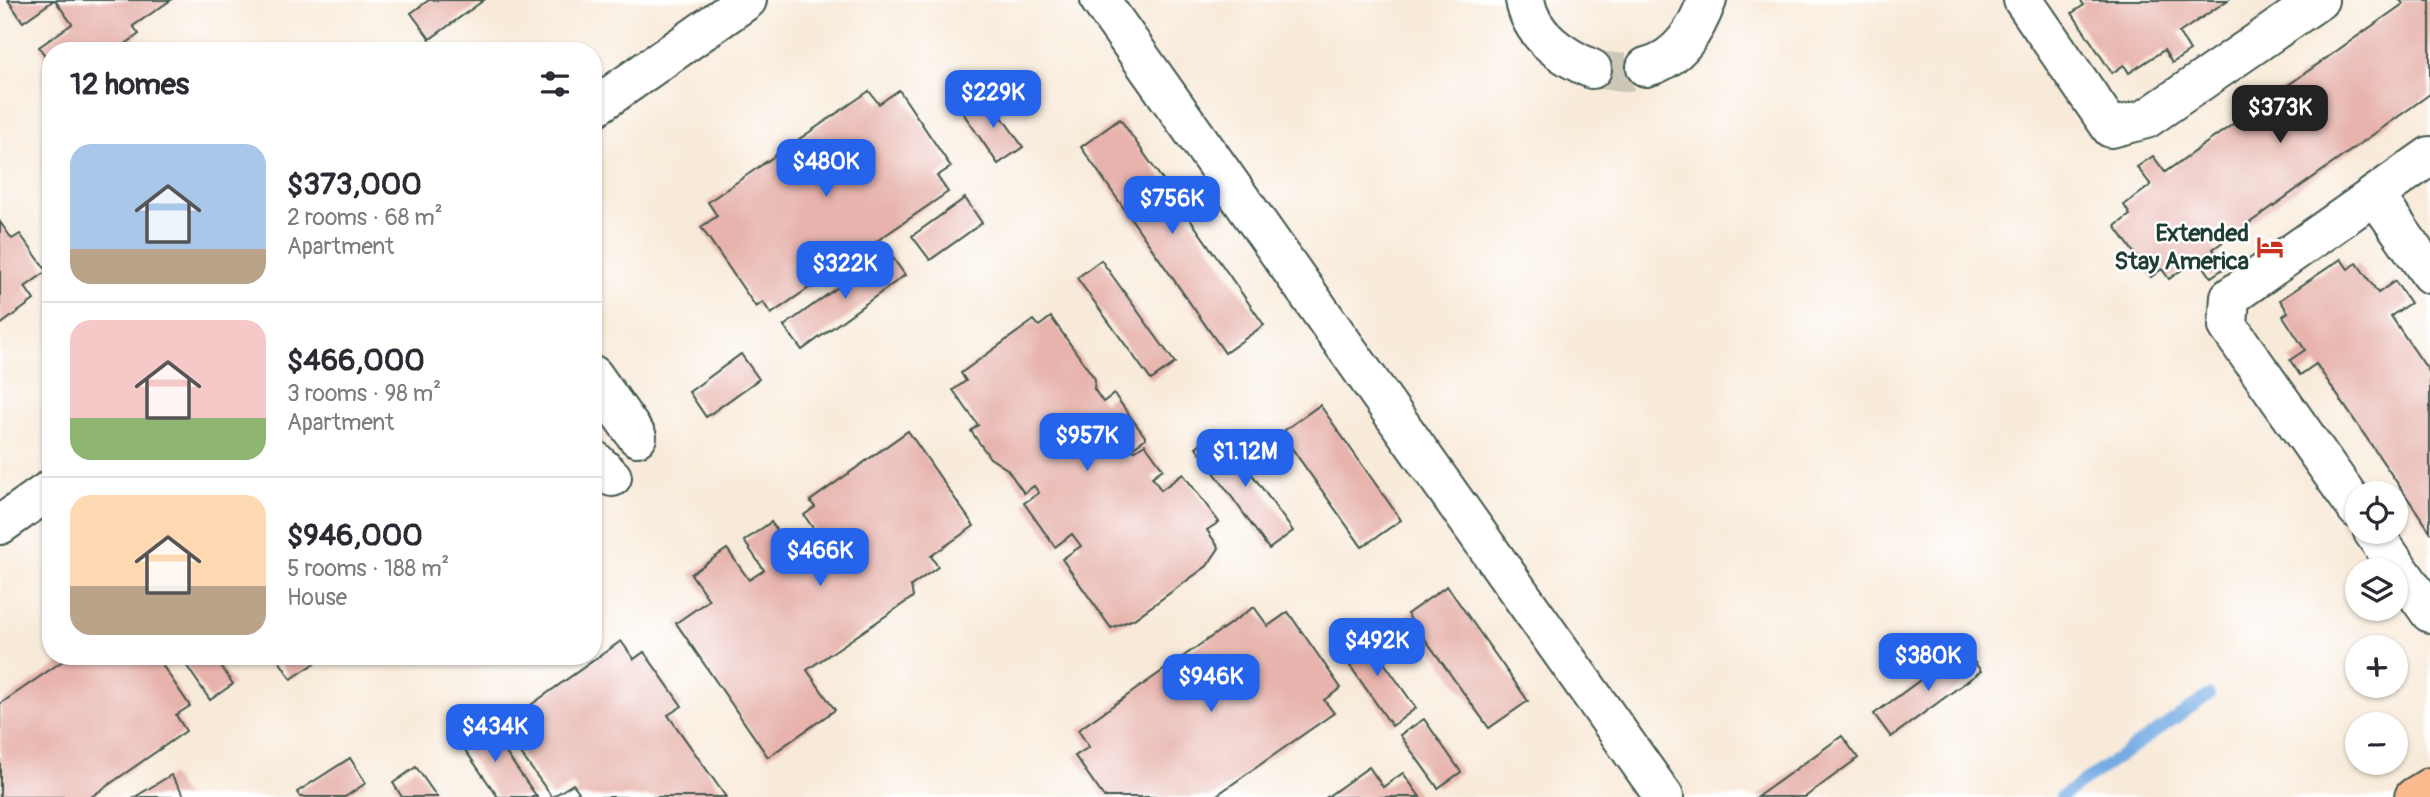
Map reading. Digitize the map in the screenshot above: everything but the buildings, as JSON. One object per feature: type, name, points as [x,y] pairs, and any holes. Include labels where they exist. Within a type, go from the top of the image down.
[{"type":"highway","points":[[2414,797],[2430,787]]},
{"type":"street","points":[[602,102],[747,0]]},
{"type":"street","points":[[1100,0],[1664,797]]},
{"type":"street","points":[[1525,0],[1541,35],[1563,57],[1592,69]]},
{"type":"street","points":[[1646,67],[1679,49],[1698,24],[1707,0]]},
{"type":"street","points":[[2023,0],[2111,128],[2146,119],[2319,0]]},
{"type":"street","points":[[2345,492],[2228,326],[2230,298],[2430,156]]},
{"type":"street","points":[[2375,195],[2430,274]]},
{"type":"street","points":[[602,388],[637,437]]},
{"type":"street","points":[[0,525],[42,495]]},
{"type":"street","points":[[2381,544],[2430,613]]},
{"type":"waterway","points":[[2061,797],[2209,695]]},
{"type":"tunnel","points":[[1592,69],[1623,73],[1646,67]]},
{"type":"place","name":"Extended Stay America","points":[[2270,247]]}]
